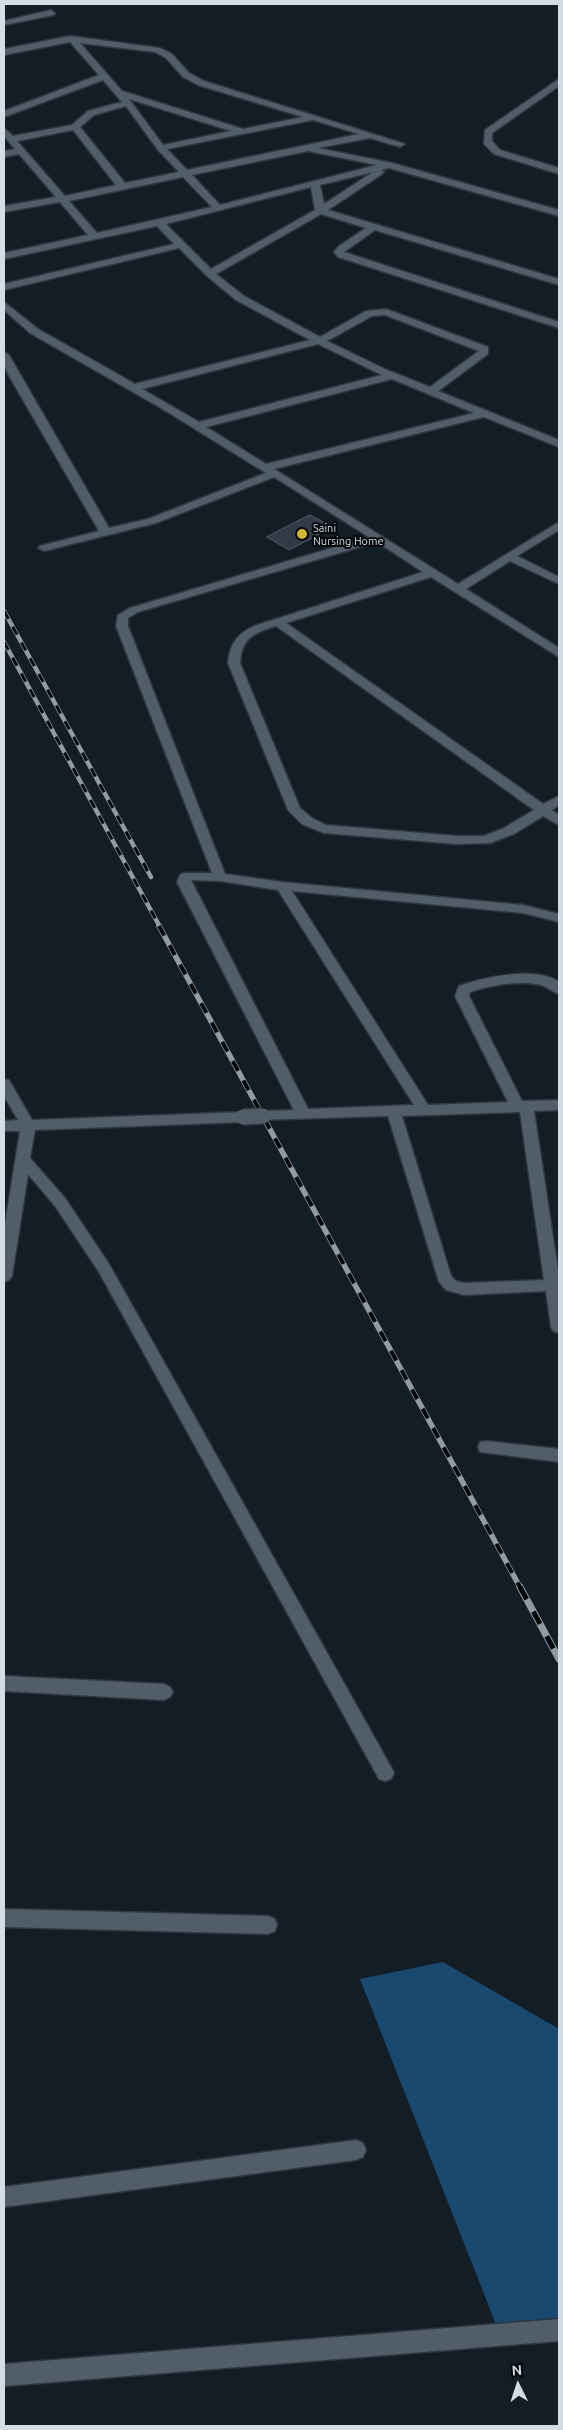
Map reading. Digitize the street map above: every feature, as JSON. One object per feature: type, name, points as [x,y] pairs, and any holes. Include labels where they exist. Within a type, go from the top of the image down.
[{"type":"street","points":[[4,23],[51,13]]},
{"type":"street","points":[[4,52],[72,39],[157,50],[169,56],[186,75],[201,83],[400,144]]},
{"type":"street","points":[[72,39],[128,103],[161,148],[218,208]]},
{"type":"street","points":[[4,114],[12,107],[105,76]]},
{"type":"street","points":[[559,82],[488,132],[486,142],[497,152],[559,171]]},
{"type":"street","points":[[119,93],[243,131]]},
{"type":"street","points":[[11,139],[75,127],[91,113],[128,103]]},
{"type":"street","points":[[161,148],[313,117]]},
{"type":"street","points":[[75,127],[122,186]]},
{"type":"street","points":[[4,131],[94,236]]},
{"type":"street","points":[[4,198],[7,208],[63,199],[370,135]]},
{"type":"street","points":[[306,149],[389,165],[559,213]]},
{"type":"street","points":[[4,154],[21,151]]},
{"type":"street","points":[[4,256],[159,223],[389,165]]},
{"type":"street","points":[[210,274],[320,211],[389,165]]},
{"type":"street","points":[[316,183],[320,211]]},
{"type":"street","points":[[320,211],[559,282]]},
{"type":"street","points":[[159,223],[210,274],[240,298],[278,320],[392,376],[559,444]]},
{"type":"street","points":[[374,227],[342,248],[339,252],[341,255],[559,325]]},
{"type":"street","points":[[4,288],[180,245]]},
{"type":"street","points":[[4,305],[34,331],[275,473],[559,653]]},
{"type":"street","points":[[133,388],[321,340],[370,313],[386,312],[484,349],[484,352],[430,392]]},
{"type":"street","points":[[4,355],[106,533]]},
{"type":"street","points":[[197,426],[392,376]]},
{"type":"street","points":[[264,468],[484,414]]},
{"type":"street","points":[[44,548],[152,521],[275,473]]},
{"type":"street","points":[[458,588],[559,525]]},
{"type":"street","points":[[220,877],[122,626],[122,617],[134,610],[376,538]]},
{"type":"street","points":[[510,557],[559,581]]},
{"type":"street","points":[[432,573],[245,634],[235,647],[234,663],[287,797],[294,810],[307,821],[324,829],[457,840],[485,840],[510,831],[559,800]]},
{"type":"street","points":[[280,623],[559,821]]},
{"type":"street","points":[[302,1115],[184,882],[185,878],[189,876],[220,877],[282,886],[523,909],[559,918]]},
{"type":"street","points":[[282,886],[424,1110]]},
{"type":"street","points":[[559,989],[546,980],[531,979],[473,985],[464,989],[462,996],[522,1106],[559,1327]]},
{"type":"street","points":[[4,1084],[28,1126],[4,1276]]},
{"type":"street","points":[[4,1126],[559,1105]]},
{"type":"street","points":[[393,1110],[444,1278],[451,1286],[464,1289],[553,1285]]},
{"type":"street","points":[[23,1159],[60,1202],[104,1268],[384,1773]]},
{"type":"street","points":[[486,1447],[559,1456]]},
{"type":"street","points":[[4,1683],[164,1692]]},
{"type":"street","points":[[4,1918],[268,1925]]},
{"type":"street","points":[[4,2197],[356,2150]]},
{"type":"street","points":[[4,2375],[559,2330]]},
{"type":"water","points":[[443,1962],[559,2029],[559,2320],[497,2327],[360,1979]]},
{"type":"building","points":[[310,515],[333,527],[289,550],[267,537]]},
{"type":"railway","points":[[4,611],[151,877]]},
{"type":"railway","points":[[4,642],[160,927]]},
{"type":"railway","points":[[159,926],[521,1589]]},
{"type":"railway","points":[[520,1587],[559,1659]]},
{"type":"place","name":"Saini Nursing Home","points":[[302,534]]}]
